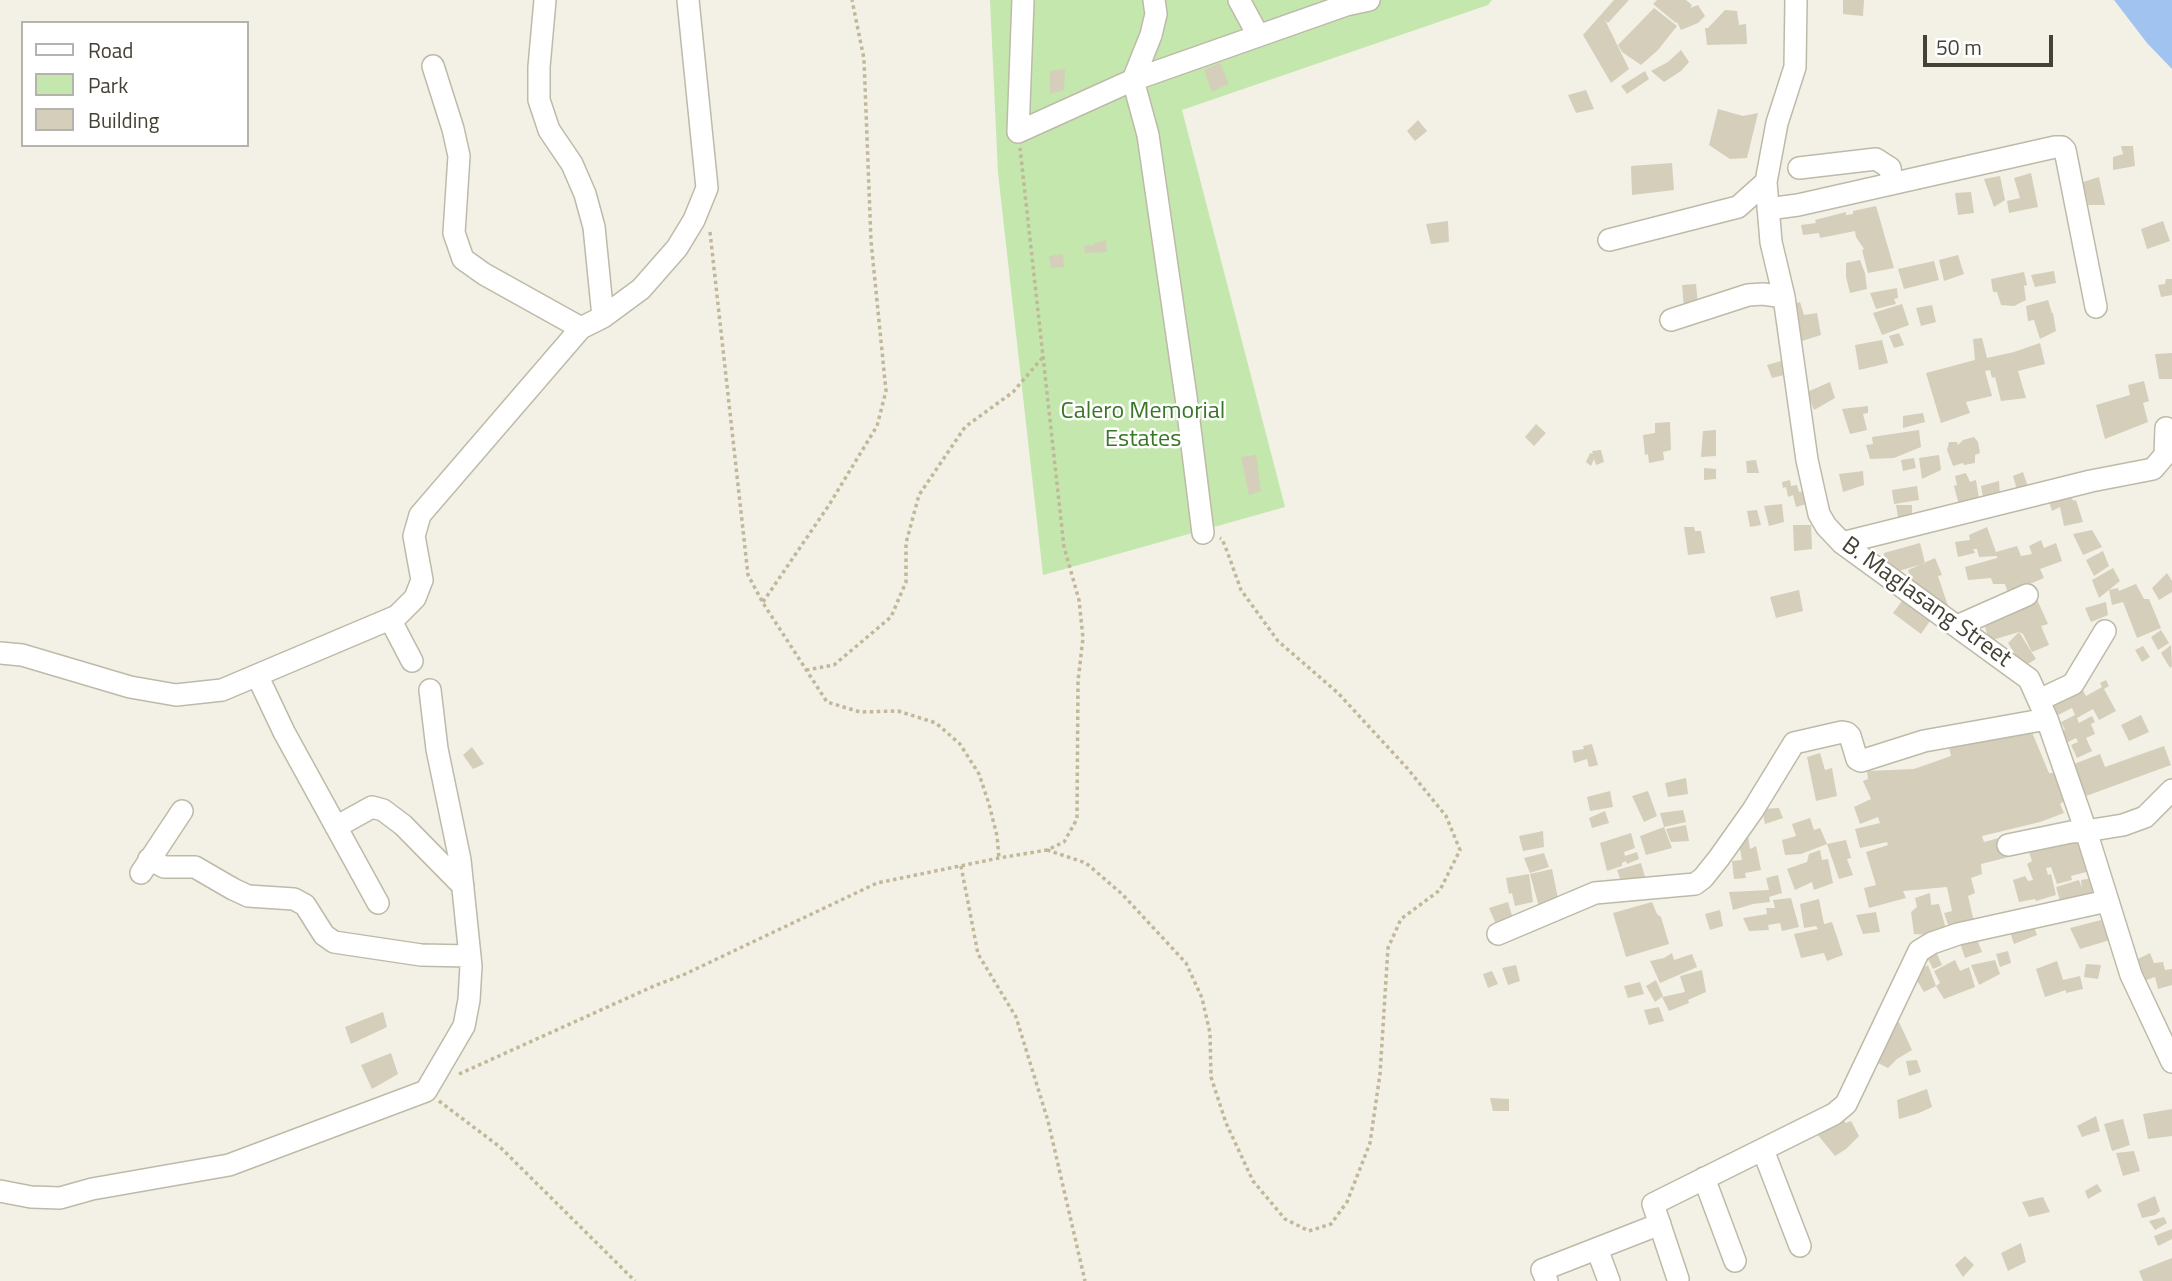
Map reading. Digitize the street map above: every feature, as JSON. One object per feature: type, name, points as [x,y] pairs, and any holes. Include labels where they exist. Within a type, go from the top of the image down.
[{"type":"street","points":[[545,0],[539,100],[549,130],[572,164],[585,194],[594,227],[603,317]]},
{"type":"street","points":[[0,653],[22,655],[130,687],[176,695],[222,690],[397,616],[415,597],[422,580],[414,536],[420,515],[581,328],[603,317],[641,289],[677,248],[694,220],[707,188],[688,0]]},
{"type":"street","points":[[1023,0],[1018,132],[1133,80],[1345,2],[1368,0]]},
{"type":"street","points":[[1154,0],[1156,14],[1151,35],[1133,80],[1148,135],[1203,533]]},
{"type":"street","points":[[1239,0],[1258,35]]},
{"type":"street","name":"B. Maglasang Street","points":[[1796,0],[1795,66],[1777,123],[1766,182],[1771,242],[1784,297],[1807,460],[1819,514],[1842,543],[2029,679],[2043,710],[2086,831],[2132,975],[2172,1062]]},
{"type":"street","points":[[433,66],[459,156],[454,233],[463,259],[484,274],[581,328]]},
{"type":"street","points":[[1768,209],[1798,205],[2062,147],[2065,150],[2096,307]]},
{"type":"street","points":[[1799,168],[1876,159],[1890,168],[1892,184]]},
{"type":"street","points":[[1609,240],[1738,207],[1766,182]]},
{"type":"street","points":[[1671,320],[1748,295],[1784,297]]},
{"type":"street","points":[[1842,543],[2091,481],[2153,469],[2165,455],[2166,428]]},
{"type":"street","points":[[1957,626],[2027,595]]},
{"type":"street","points":[[390,619],[412,661]]},
{"type":"street","points":[[1498,934],[1595,892],[1683,886],[1700,882],[1753,810],[1794,743],[1847,733],[1857,759],[1861,761],[1924,741],[2043,710],[2077,680],[2105,631]]},
{"type":"street","points":[[257,675],[284,732],[378,903]]},
{"type":"street","points":[[0,1191],[31,1198],[60,1198],[92,1189],[229,1165],[426,1091],[464,1026],[469,1000],[469,956],[460,860],[437,749],[430,690]]},
{"type":"street","points":[[2008,845],[2123,825],[2145,817],[2172,790]]},
{"type":"street","points":[[336,827],[372,807],[383,810],[403,825],[463,886]]},
{"type":"street","points":[[182,811],[145,866],[195,867],[248,896],[294,899],[304,905],[324,936],[334,942],[421,955],[469,956]]},
{"type":"street","points":[[1678,1279],[1653,1204],[1834,1114],[1846,1104],[1919,951],[1958,934],[2107,901]]},
{"type":"street","points":[[1763,1150],[1800,1247]]},
{"type":"street","points":[[1704,1178],[1735,1261]]},
{"type":"street","points":[[1546,1281],[1542,1270],[1660,1224]]},
{"type":"street","points":[[1597,1249],[1609,1281]]},
{"type":"path","points":[[763,603],[829,505],[877,426],[886,391],[871,242],[864,59],[852,0]]},
{"type":"path","points":[[635,1281],[500,1147],[426,1091],[683,975],[877,883],[1047,850],[1064,842],[1077,820],[1078,681],[1083,638],[1079,600],[1064,547],[1018,132]]},
{"type":"path","points":[[709,229],[748,575],[827,702],[860,712],[898,711],[936,723],[960,744],[979,774],[997,836],[999,858]]},
{"type":"path","points":[[806,670],[834,665],[891,617],[906,582],[906,543],[919,495],[965,427],[1013,392],[1043,357]]},
{"type":"path","points":[[1047,850],[1086,863],[1122,894],[1186,963],[1202,998],[1210,1033],[1212,1077],[1226,1123],[1253,1181],[1285,1219],[1309,1231],[1331,1224],[1347,1202],[1370,1143],[1380,1074],[1388,948],[1401,919],[1440,890],[1460,850],[1446,816],[1407,768],[1338,693],[1278,640],[1241,590],[1222,539],[1203,533]]},
{"type":"path","points":[[961,866],[978,954],[1016,1017],[1048,1121],[1084,1281]]},
{"type":"green space","name":"Calero Memorial Estates","points":[[990,0],[1492,0],[1488,5],[1182,110],[1285,507],[1043,575],[998,173]]},
{"type":"water","points":[[2114,0],[2172,0],[2172,69],[2147,43]]},
{"type":"building","points":[[1614,0],[1629,0],[1608,23],[1605,20],[1629,69],[1611,83],[1583,35]]},
{"type":"building","points":[[1657,0],[1686,0],[1692,5],[1690,8],[1698,5],[1705,16],[1698,23],[1681,30],[1677,22],[1653,4]]},
{"type":"building","points":[[1843,0],[1864,0],[1863,16],[1843,14]]},
{"type":"building","points":[[1654,8],[1677,26],[1658,50],[1641,65],[1622,52],[1618,45]]},
{"type":"building","points":[[1725,10],[1737,11],[1739,25],[1746,24],[1747,44],[1707,45],[1705,28]]},
{"type":"building","points":[[1681,50],[1689,62],[1681,71],[1664,82],[1651,71],[1668,62]]},
{"type":"building","points":[[1220,63],[1229,84],[1212,92],[1204,70]]},
{"type":"building","points":[[1065,69],[1064,90],[1050,94],[1050,71]]},
{"type":"building","points":[[1645,71],[1649,79],[1627,94],[1621,86]]},
{"type":"building","points":[[1586,90],[1594,109],[1576,113],[1568,95]]},
{"type":"building","points":[[1718,109],[1743,116],[1758,113],[1747,158],[1730,159],[1709,145]]},
{"type":"building","points":[[1418,120],[1427,131],[1415,141],[1407,131]]},
{"type":"building","points":[[2121,146],[2133,146],[2135,166],[2113,170],[2113,157],[2123,154]]},
{"type":"building","points":[[1672,163],[1674,190],[1632,195],[1631,166]]},
{"type":"building","points":[[2031,173],[2038,207],[2009,213],[2007,201],[2020,198],[2014,178]]},
{"type":"building","points":[[2000,176],[2005,200],[1994,207],[1984,179]]},
{"type":"building","points":[[2099,177],[2105,205],[2088,205],[2083,182]]},
{"type":"building","points":[[1971,192],[1974,213],[1958,215],[1955,193]]},
{"type":"building","points":[[1876,206],[1894,268],[1868,273],[1862,250],[1864,249],[1855,231],[1820,238],[1819,233],[1803,235],[1801,225],[1816,223],[1815,220],[1846,212],[1846,215],[1853,214],[1853,211]]},
{"type":"building","points":[[1448,221],[1449,242],[1431,244],[1426,224]]},
{"type":"building","points":[[2163,221],[2170,241],[2147,249],[2141,229]]},
{"type":"building","points":[[1106,240],[1107,252],[1085,253],[1084,246]]},
{"type":"building","points":[[1063,254],[1064,267],[1051,268],[1049,256]]},
{"type":"building","points":[[1958,255],[1964,274],[1944,281],[1939,260]]},
{"type":"building","points":[[1860,260],[1867,289],[1850,293],[1846,263]]},
{"type":"building","points":[[1934,261],[1939,280],[1904,289],[1898,269]]},
{"type":"building","points":[[2054,271],[2056,283],[2035,287],[2031,275]]},
{"type":"building","points":[[2024,272],[2026,300],[2014,306],[2001,305],[1997,292],[1993,292],[1991,279]]},
{"type":"building","points":[[2166,279],[2172,279],[2172,295],[2161,297],[2158,285],[2165,284]]},
{"type":"building","points":[[1696,284],[1698,306],[1684,309],[1682,285]]},
{"type":"building","points":[[1897,288],[1898,298],[1894,299],[1896,304],[1876,309],[1870,293]]},
{"type":"building","points":[[2048,300],[2056,331],[2040,339],[2034,320],[2028,321],[2026,306]]},
{"type":"building","points":[[1800,302],[1804,315],[1817,313],[1821,335],[1802,341],[1793,304]]},
{"type":"building","points":[[1902,304],[1909,325],[1882,335],[1873,313]]},
{"type":"building","points":[[1932,305],[1936,322],[1921,326],[1916,308]]},
{"type":"building","points":[[1899,333],[1904,345],[1894,348],[1889,336]]},
{"type":"building","points":[[1982,338],[1987,358],[2040,343],[2045,364],[2018,371],[2026,398],[2001,401],[1995,377],[1992,378],[1990,370],[1985,371],[1992,396],[1966,402],[1970,413],[1941,423],[1926,373],[1975,360],[1973,339]]},
{"type":"building","points":[[1882,340],[1888,363],[1859,370],[1855,345]]},
{"type":"building","points":[[2172,353],[2172,379],[2159,379],[2155,354]]},
{"type":"building","points":[[1781,361],[1784,375],[1772,378],[1767,365]]},
{"type":"building","points":[[2144,381],[2149,401],[2143,403],[2148,422],[2105,439],[2096,405],[2130,395],[2128,385]]},
{"type":"building","points":[[1830,382],[1835,398],[1814,410],[1807,392]]},
{"type":"building","points":[[1868,406],[1868,413],[1863,414],[1867,430],[1850,434],[1842,409]]},
{"type":"building","points":[[1923,413],[1925,422],[1903,428],[1903,416]]},
{"type":"building","points":[[1670,422],[1671,450],[1663,452],[1664,460],[1649,463],[1648,454],[1645,455],[1643,435],[1655,433],[1655,423]]},
{"type":"building","points":[[1536,424],[1546,433],[1534,446],[1525,437]]},
{"type":"building","points":[[1716,430],[1716,456],[1701,457],[1703,431]]},
{"type":"building","points":[[1919,430],[1921,447],[1894,458],[1870,459],[1866,445],[1873,444],[1872,437]]},
{"type":"building","points":[[1974,437],[1980,453],[1975,455],[1975,463],[1953,466],[1947,450],[1949,442],[1957,442],[1958,445],[1963,440]]},
{"type":"building","points":[[1601,450],[1604,462],[1596,465],[1594,459],[1591,466],[1586,462],[1590,453],[1593,454],[1592,451]]},
{"type":"building","points":[[1256,455],[1261,491],[1249,495],[1241,457]]},
{"type":"building","points":[[1939,455],[1941,470],[1922,479],[1919,458]]},
{"type":"building","points":[[1914,458],[1916,468],[1903,471],[1901,460]]},
{"type":"building","points":[[1756,460],[1759,473],[1747,473],[1746,461]]},
{"type":"building","points":[[1704,468],[1716,469],[1716,479],[1704,480]]},
{"type":"building","points":[[1863,471],[1864,485],[1843,492],[1839,474]]},
{"type":"building","points":[[2023,472],[2028,487],[2017,490],[2013,476]]},
{"type":"building","points":[[1966,473],[1970,482],[1976,480],[1980,504],[1960,509],[1954,486],[1957,485],[1955,476]]},
{"type":"building","points":[[1790,480],[1791,486],[1797,485],[1799,492],[1811,490],[1813,502],[1796,507],[1793,495],[1788,497],[1786,487],[1783,488],[1782,482]]},
{"type":"building","points":[[1999,481],[2000,497],[1984,503],[1981,486]]},
{"type":"building","points":[[1917,486],[1919,500],[1894,504],[1892,490]]},
{"type":"building","points":[[2070,490],[2083,522],[2064,526],[2060,507],[2052,511],[2047,495]]},
{"type":"building","points":[[1782,504],[1784,522],[1769,526],[1764,506]]},
{"type":"building","points":[[1896,505],[1912,505],[1912,521],[1899,523]]},
{"type":"building","points":[[1757,510],[1761,525],[1750,527],[1747,511]]},
{"type":"building","points":[[1793,525],[1811,525],[1812,549],[1794,551]]},
{"type":"building","points":[[1684,527],[1694,527],[1695,531],[1701,531],[1705,553],[1688,555]]},
{"type":"building","points":[[1987,527],[1996,552],[2017,546],[2021,556],[2032,554],[2029,546],[2041,540],[2044,548],[2056,543],[2062,561],[2040,569],[2044,578],[2008,593],[2005,584],[1993,584],[1991,578],[1968,580],[1965,567],[1997,556],[1979,557],[1977,549],[1973,549],[1975,553],[1958,557],[1955,542],[1970,540],[1969,535]]},
{"type":"building","points":[[2092,530],[2102,547],[2083,555],[2073,534]]},
{"type":"building","points":[[1920,543],[1925,563],[1896,572],[1884,563],[1884,553]]},
{"type":"building","points":[[2103,551],[2109,566],[2094,576],[2086,560]]},
{"type":"building","points":[[1935,558],[1942,575],[1938,576],[1948,606],[1927,599],[1913,584],[1908,570]]},
{"type":"building","points":[[2113,568],[2120,581],[2099,598],[2092,580]]},
{"type":"building","points":[[2167,573],[2172,581],[2172,592],[2159,600],[2152,588]]},
{"type":"building","points":[[2136,584],[2144,599],[2149,599],[2161,628],[2137,638],[2123,602],[2112,605],[2109,590],[2118,588],[2119,591]]},
{"type":"building","points":[[1799,590],[1803,611],[1776,618],[1770,597]]},
{"type":"building","points":[[2035,595],[2048,624],[2041,626],[2049,645],[2032,652],[2023,634],[2019,632],[1989,641],[1982,616]]},
{"type":"building","points":[[1905,597],[1932,618],[1921,634],[1893,613]]},
{"type":"building","points":[[2106,602],[2108,615],[2091,622],[2085,608]]},
{"type":"building","points":[[2161,630],[2169,643],[2158,650],[2151,637]]},
{"type":"building","points":[[2019,632],[2036,659],[2023,667],[2008,643]]},
{"type":"building","points":[[2171,645],[2172,666],[2170,668],[2161,653]]},
{"type":"building","points":[[2143,646],[2150,657],[2142,662],[2135,650]]},
{"type":"building","points":[[2106,680],[2109,686],[2104,689],[2116,711],[2099,720],[2093,709],[2077,718],[2079,723],[2092,716],[2095,722],[2091,724],[2095,734],[2086,738],[2092,751],[2077,758],[2071,745],[2078,742],[2076,738],[2066,743],[2060,732],[2065,730],[2061,722],[2075,715],[2072,708],[2058,715],[2049,699],[2078,682],[2086,696],[2102,687],[2100,683]]},
{"type":"building","points":[[2141,715],[2149,732],[2129,741],[2121,725]]},
{"type":"building","points":[[2031,730],[2049,773],[2056,773],[2065,800],[2060,804],[2064,813],[2040,822],[1982,836],[1984,842],[2010,835],[2084,839],[2090,871],[2071,876],[2072,880],[2057,884],[2051,867],[2046,868],[2048,875],[2051,874],[2056,895],[2036,901],[2019,902],[2013,880],[2025,876],[2028,881],[2033,880],[2027,864],[2032,861],[2029,852],[1981,864],[1982,874],[1971,878],[1975,893],[1968,896],[1975,926],[1951,933],[1944,913],[1952,911],[1947,887],[1903,891],[1906,898],[1869,908],[1864,888],[1876,885],[1866,852],[1888,845],[1887,842],[1860,848],[1855,829],[1880,823],[1878,817],[1860,824],[1854,807],[1871,799],[1863,781],[1868,779],[1867,771],[1914,769],[1951,756],[1949,747]]},
{"type":"building","points":[[1592,744],[1598,765],[1589,767],[1587,759],[1574,763],[1572,751]]},
{"type":"building","points":[[2164,746],[2171,765],[2086,796],[2074,764],[2100,754],[2105,767]]},
{"type":"building","points":[[472,747],[484,764],[473,769],[463,755]]},
{"type":"building","points":[[1820,753],[1825,770],[1832,768],[1837,796],[1816,801],[1807,757]]},
{"type":"building","points":[[1686,778],[1688,794],[1668,797],[1665,783]]},
{"type":"building","points":[[1610,791],[1613,807],[1590,811],[1587,797]]},
{"type":"building","points":[[1648,791],[1657,816],[1644,822],[1632,796]]},
{"type":"building","points":[[1779,808],[1783,818],[1765,824],[1762,809]]},
{"type":"building","points":[[1683,810],[1686,822],[1664,827],[1660,813]]},
{"type":"building","points":[[1605,811],[1609,823],[1592,828],[1589,818]]},
{"type":"building","points":[[1810,818],[1814,830],[1820,828],[1827,844],[1801,854],[1785,855],[1782,840],[1796,836],[1792,824]]},
{"type":"building","points":[[1686,825],[1689,841],[1671,842],[1666,829]]},
{"type":"building","points":[[1664,827],[1672,848],[1646,855],[1640,836]]},
{"type":"building","points":[[1543,831],[1544,847],[1523,851],[1519,836]]},
{"type":"building","points":[[1631,833],[1635,848],[1624,852],[1625,856],[1637,852],[1639,859],[1627,864],[1626,861],[1622,866],[1607,871],[1600,843]]},
{"type":"building","points":[[1748,836],[1750,849],[1756,846],[1761,870],[1745,873],[1746,878],[1734,879],[1732,861],[1742,860],[1740,849],[1735,849],[1735,838]]},
{"type":"building","points":[[1846,840],[1851,858],[1847,859],[1853,875],[1839,879],[1827,844]]},
{"type":"building","points":[[1820,850],[1822,860],[1828,859],[1833,883],[1814,890],[1812,882],[1795,890],[1787,869],[1807,862],[1809,854]]},
{"type":"building","points":[[1544,853],[1549,867],[1530,873],[1524,858]]},
{"type":"building","points":[[1641,863],[1646,880],[1623,886],[1617,870]]},
{"type":"building","points":[[1552,869],[1560,908],[1541,914],[1530,874]]},
{"type":"building","points":[[1529,874],[1533,902],[1515,906],[1506,878]]},
{"type":"building","points":[[1778,875],[1782,893],[1769,897],[1770,902],[1733,910],[1729,892],[1769,890],[1766,878]]},
{"type":"building","points":[[2094,878],[2099,896],[2061,904],[2056,887],[2079,880],[2082,888],[2081,880]]},
{"type":"building","points":[[1930,893],[1931,905],[1939,904],[1946,929],[1930,935],[1914,934],[1911,912],[1917,907],[1915,898]]},
{"type":"building","points":[[1791,898],[1799,927],[1782,931],[1780,923],[1768,925],[1769,930],[1749,931],[1743,918],[1767,914],[1766,908],[1775,908],[1773,900]]},
{"type":"building","points":[[1819,899],[1824,924],[1832,922],[1843,955],[1827,961],[1824,953],[1801,958],[1794,934],[1818,929],[1816,926],[1804,928],[1800,904]]},
{"type":"building","points":[[1508,902],[1514,922],[1498,929],[1489,908]]},
{"type":"building","points":[[1652,902],[1661,917],[1669,944],[1626,957],[1613,913]]},
{"type":"building","points":[[1720,910],[1723,926],[1710,930],[1705,914]]},
{"type":"building","points":[[1876,912],[1880,932],[1863,934],[1856,915]]},
{"type":"building","points":[[2101,920],[2110,940],[2080,949],[2070,928]]},
{"type":"building","points":[[2032,921],[2037,935],[2014,944],[2009,929]]},
{"type":"building","points":[[1974,932],[1982,952],[1965,958],[1958,937]]},
{"type":"building","points":[[2008,951],[2011,963],[2000,967],[1996,954]]},
{"type":"building","points":[[1672,953],[1674,960],[1692,954],[1697,967],[1660,983],[1650,961]]},
{"type":"building","points":[[2150,953],[2154,963],[2163,962],[2165,970],[2172,969],[2172,985],[2158,989],[2155,977],[2144,981],[2138,959]]},
{"type":"building","points":[[1937,954],[1942,965],[1933,969],[1927,957]]},
{"type":"building","points":[[1955,960],[1960,971],[1969,967],[1975,987],[1944,999],[1936,986],[1940,983],[1934,971]]},
{"type":"building","points":[[1995,960],[2000,974],[1979,985],[1971,965]]},
{"type":"building","points":[[2057,961],[2063,980],[2080,976],[2083,989],[2066,993],[2066,990],[2045,997],[2036,969]]},
{"type":"building","points":[[2086,964],[2101,965],[2098,979],[2084,977]]},
{"type":"building","points":[[1516,965],[1520,981],[1508,985],[1502,968]]},
{"type":"building","points":[[1928,965],[1936,986],[1924,992],[1913,974]]},
{"type":"building","points":[[1702,970],[1706,992],[1669,1011],[1662,997],[1685,992],[1680,976]]},
{"type":"building","points":[[1492,971],[1498,984],[1488,988],[1483,974]]},
{"type":"building","points":[[1656,980],[1663,996],[1655,1002],[1646,986]]},
{"type":"building","points":[[1640,982],[1644,994],[1628,998],[1624,986]]},
{"type":"building","points":[[1659,1007],[1664,1021],[1649,1025],[1644,1010]]},
{"type":"building","points":[[383,1012],[387,1027],[351,1044],[345,1027]]},
{"type":"building","points":[[1899,1022],[1912,1050],[1888,1068],[1872,1060],[1882,1035]]},
{"type":"building","points":[[391,1053],[398,1074],[372,1089],[361,1065]]},
{"type":"building","points":[[1917,1060],[1921,1072],[1909,1076],[1906,1061]]},
{"type":"building","points":[[1927,1089],[1932,1107],[1899,1119],[1897,1100]]},
{"type":"building","points":[[1490,1098],[1509,1099],[1509,1111],[1493,1111]]},
{"type":"building","points":[[2172,1109],[2172,1136],[2148,1139],[2143,1114]]},
{"type":"building","points":[[1840,1116],[1846,1123],[1851,1121],[1859,1136],[1835,1156],[1817,1134]]},
{"type":"building","points":[[2096,1116],[2100,1131],[2082,1137],[2077,1126]]},
{"type":"building","points":[[2123,1119],[2130,1145],[2112,1151],[2104,1124]]},
{"type":"building","points":[[2134,1151],[2140,1171],[2123,1176],[2116,1153]]},
{"type":"building","points":[[2097,1184],[2102,1191],[2088,1199],[2085,1191]]},
{"type":"building","points":[[2155,1196],[2160,1211],[2142,1218],[2137,1204]]},
{"type":"building","points":[[2043,1197],[2050,1212],[2029,1217],[2022,1202]]},
{"type":"building","points":[[2164,1217],[2167,1223],[2155,1230],[2149,1221]]},
{"type":"building","points":[[2172,1229],[2172,1239],[2158,1246],[2154,1236]]},
{"type":"building","points":[[2021,1243],[2026,1262],[2008,1271],[2001,1253]]},
{"type":"building","points":[[1965,1256],[1974,1265],[1963,1277],[1955,1265]]},
{"type":"building","points":[[2172,1258],[2172,1281],[2143,1281],[2139,1271]]}]
